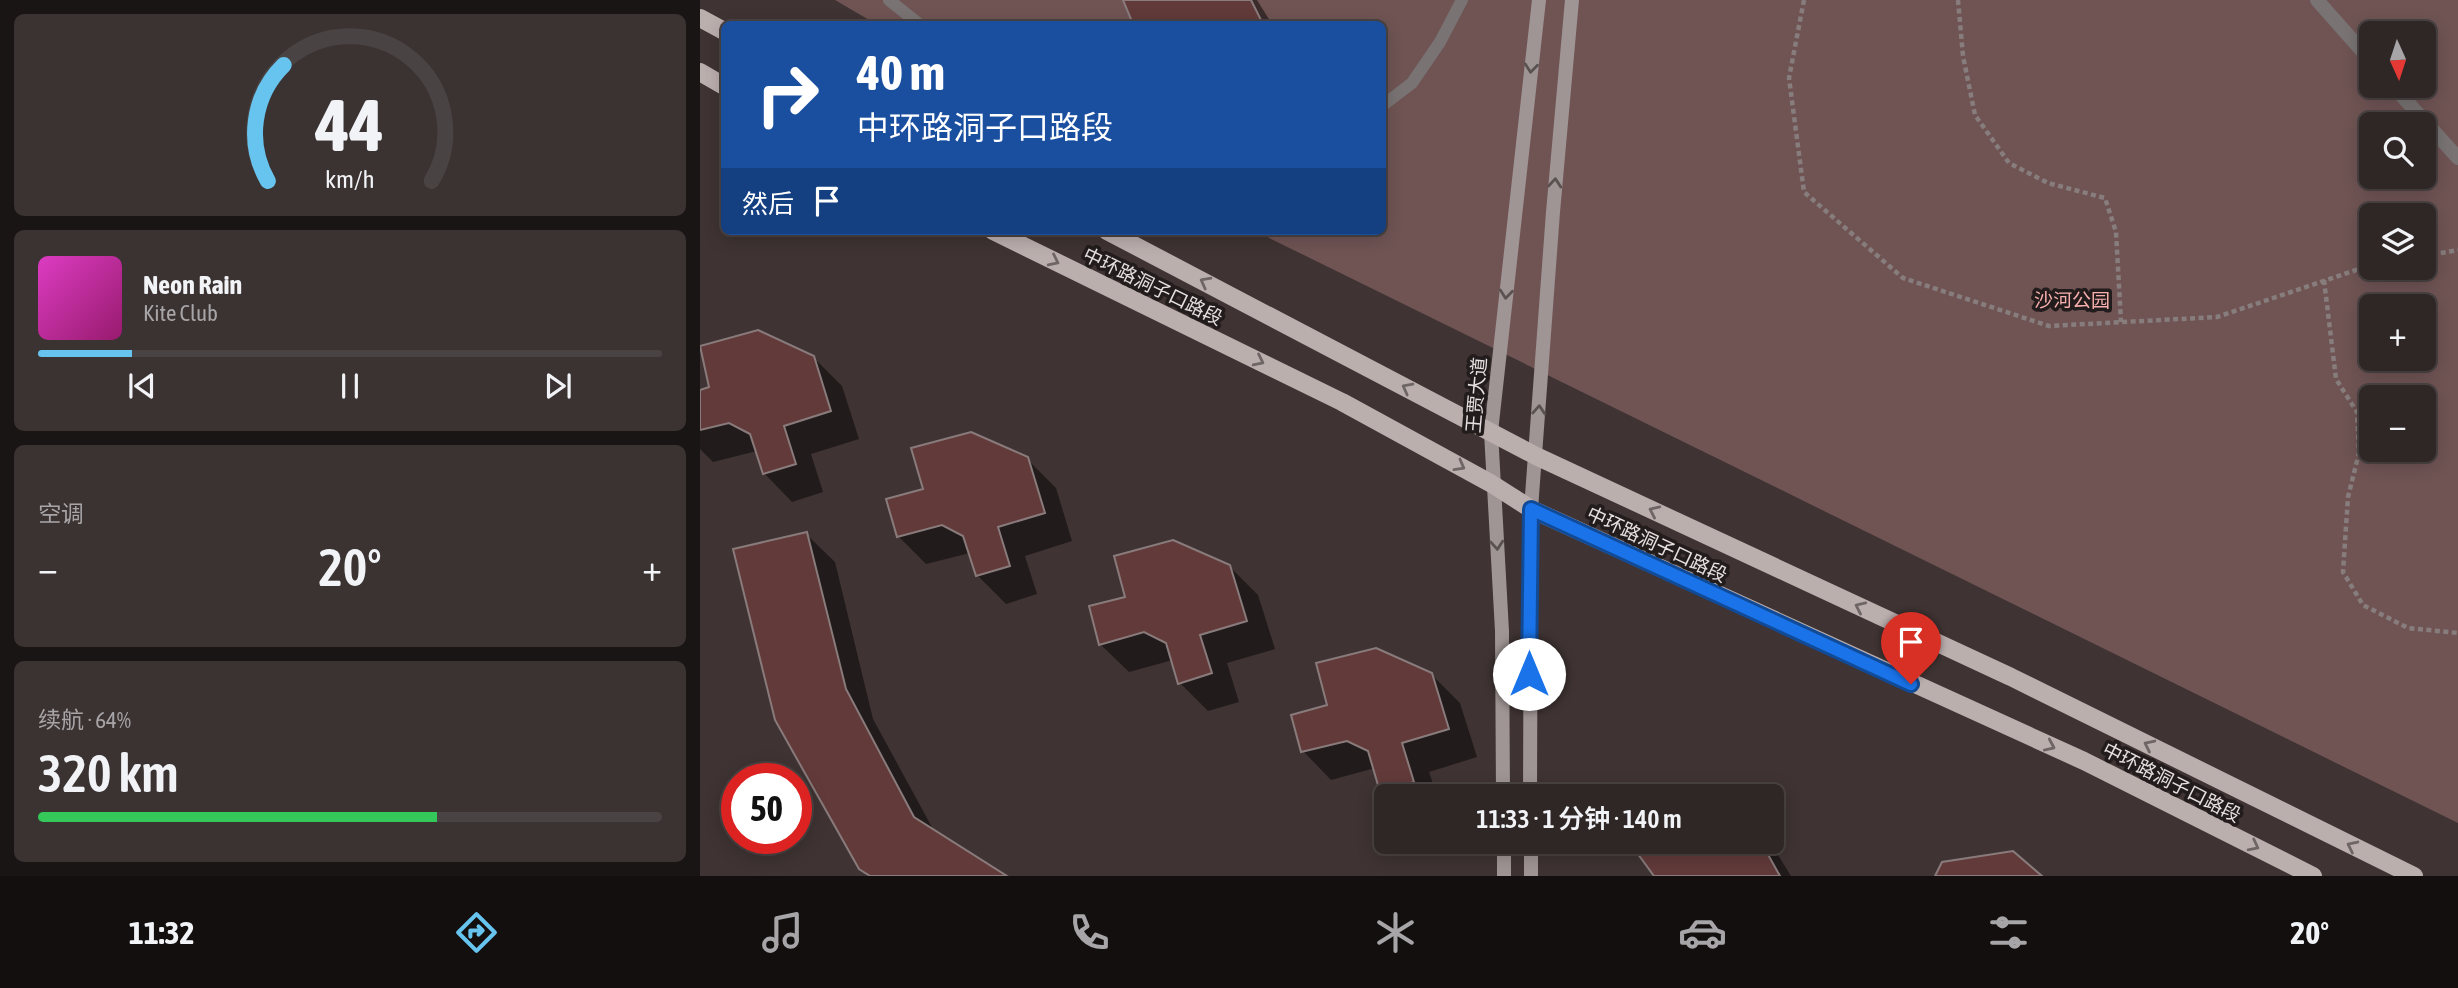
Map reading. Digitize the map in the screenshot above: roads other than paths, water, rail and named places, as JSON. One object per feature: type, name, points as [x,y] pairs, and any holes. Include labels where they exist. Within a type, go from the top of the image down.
[{"type":"main road","name":"王贾大道","points":[[1503,784],[1502,631],[1491,432],[1539,0]]},
{"type":"main road","points":[[1530,784],[1531,509],[1572,0]]},
{"type":"main road","points":[[700,18],[721,29]]},
{"type":"main road","points":[[700,72],[721,84]]},
{"type":"main road","name":"中环路洞子口路段","points":[[1001,235],[1342,402],[1492,484],[1531,509],[2084,761],[2313,876]]},
{"type":"main road","name":"中环路洞子口路段","points":[[1115,235],[1536,456],[2011,677],[2414,876]]},
{"type":"main road","points":[[1503,854],[1504,876]]},
{"type":"main road","points":[[1531,854],[1531,876]]},
{"type":"street","points":[[2317,0],[2359,47]]},
{"type":"street","points":[[2404,98],[2458,158]]},
{"type":"lane","points":[[889,0],[915,21]]},
{"type":"lane","points":[[1386,103],[1412,83],[1440,42],[1462,0]]},
{"type":"park label","name":"沙河公园","points":[[2072,300]]}]
